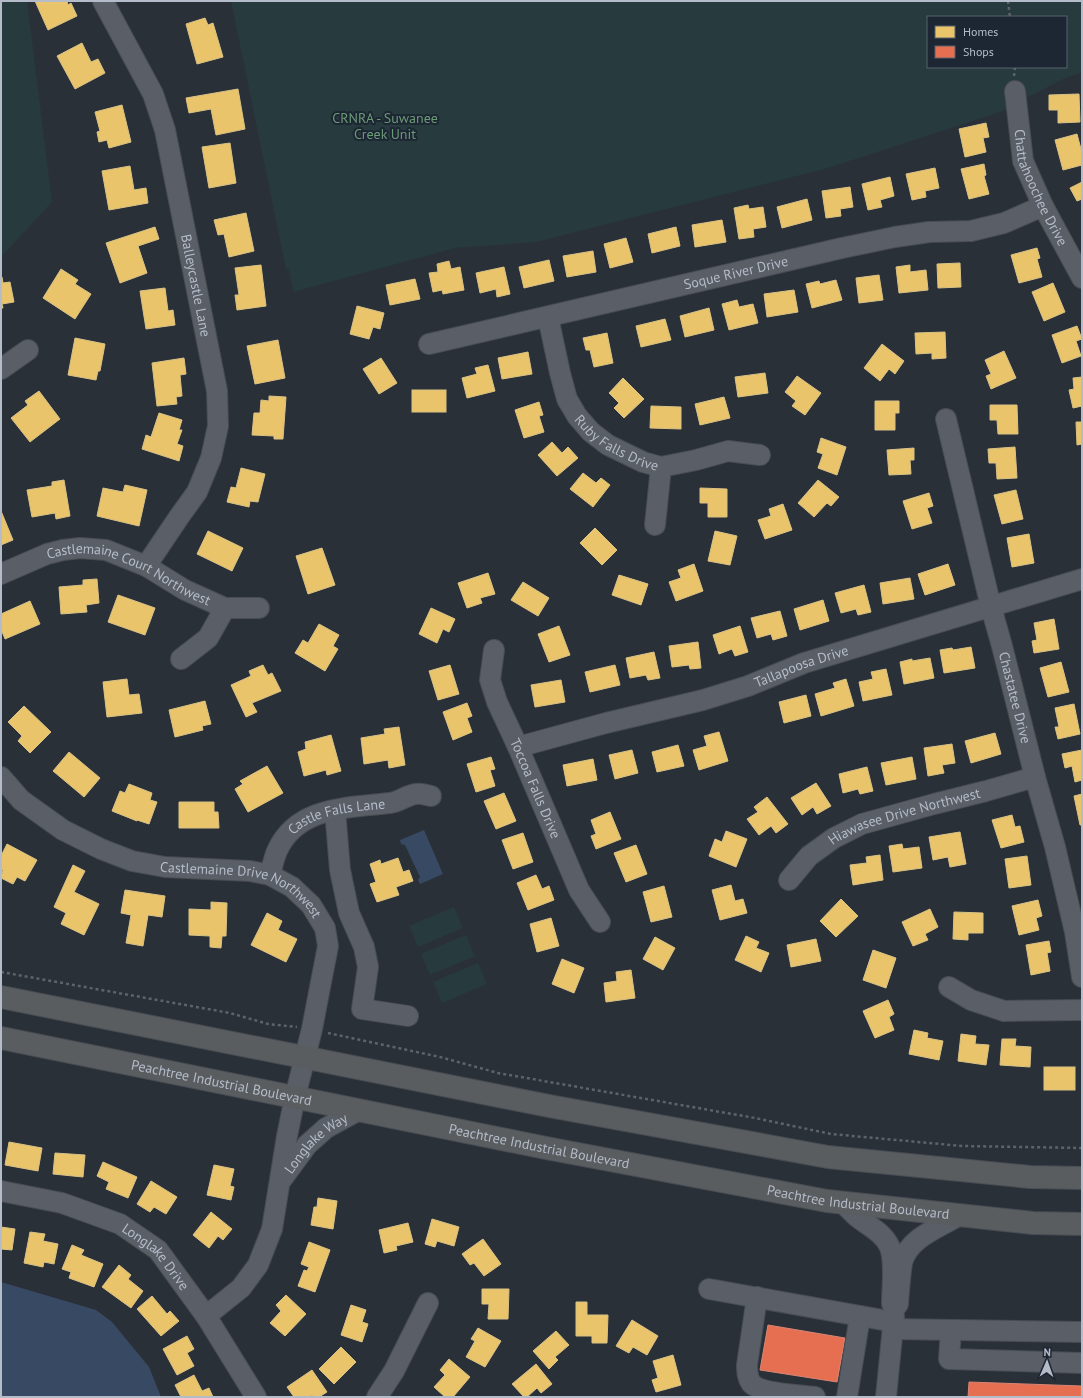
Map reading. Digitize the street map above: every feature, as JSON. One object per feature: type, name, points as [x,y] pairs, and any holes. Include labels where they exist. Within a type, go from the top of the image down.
[{"type":"highway","points":[[1,997],[556,1107],[828,1157],[1030,1178],[1082,1178]]},
{"type":"highway","name":"Peachtree Industrial Boulevard","points":[[1,1038],[546,1148],[827,1201],[1033,1223],[1082,1224]]},
{"type":"street","name":"Balleycastle Lane","points":[[103,1],[153,94],[165,130],[217,391],[218,426],[212,458],[198,492],[178,517],[146,566]]},
{"type":"street","name":"Chattahoochee Drive","points":[[1015,90],[1023,161],[1043,206],[1082,278]]},
{"type":"street","name":"Soque River Drive","points":[[429,344],[888,238],[929,232],[971,231],[1004,223],[1043,206]]},
{"type":"street","name":"Ruby Falls Drive","points":[[548,317],[567,399],[577,416],[591,432],[608,445],[643,462],[661,467],[696,460],[728,451],[760,455]]},
{"type":"street","points":[[1,369],[28,350]]},
{"type":"street","name":"Chastatee Drive","points":[[946,419],[991,607],[1074,924],[1082,977]]},
{"type":"street","points":[[656,526],[661,467]]},
{"type":"street","name":"Castlemaine Court Northwest","points":[[1,574],[47,554],[80,548],[106,550],[146,566],[186,590],[226,608],[259,608]]},
{"type":"street","name":"Tallapoosa Drive","points":[[518,747],[606,723],[703,700],[748,686],[804,663],[1082,579]]},
{"type":"street","points":[[181,659],[208,638],[226,608]]},
{"type":"street","name":"Toccoa Falls Drive","points":[[494,650],[490,680],[497,702],[580,890],[600,922]]},
{"type":"street","name":"Hiawasee Drive Northwest","points":[[789,880],[809,856],[834,838],[862,824],[1035,777]]},
{"type":"street","name":"Castlemaine Drive Northwest","points":[[1,778],[21,800],[64,830],[101,849],[132,860],[165,867],[250,871],[270,874],[292,887],[311,906],[325,928],[328,946],[312,1029],[295,1097]]},
{"type":"street","name":"Castle Falls Lane","points":[[270,874],[277,851],[289,833],[303,820],[319,813],[396,802],[416,793],[431,796]]},
{"type":"street","points":[[335,810],[340,870],[348,913],[364,947],[368,967],[362,1009],[408,1016]]},
{"type":"street","points":[[949,987],[970,1000],[1004,1011],[1082,1010]]},
{"type":"street","name":"Longlake Way","points":[[206,1316],[241,1288],[258,1266],[272,1229],[295,1097]]},
{"type":"street","name":"Longlake Way","points":[[280,1183],[307,1145],[326,1128],[359,1110]]},
{"type":"street","name":"Longlake Drive","points":[[1,1191],[62,1203],[120,1224],[158,1250],[206,1316],[256,1397]]},
{"type":"street","points":[[843,1203],[858,1217],[883,1236],[891,1249],[893,1261],[892,1304],[894,1320]]},
{"type":"street","points":[[886,1397],[894,1320],[898,1304],[903,1262],[913,1244],[925,1234],[960,1215]]},
{"type":"street","points":[[709,1289],[860,1316],[894,1320],[951,1330],[1082,1332]]},
{"type":"street","points":[[757,1297],[746,1364],[747,1375],[751,1384],[762,1390],[815,1397]]},
{"type":"street","points":[[377,1397],[394,1372],[428,1303]]},
{"type":"street","points":[[847,1397],[860,1316]]},
{"type":"street","points":[[951,1330],[949,1359],[1082,1363]]},
{"type":"path","points":[[1008,1],[1010,16]]},
{"type":"path","points":[[1,972],[230,1013],[268,1024],[312,1029],[440,1057],[498,1074],[755,1118],[831,1134],[962,1146],[1082,1148]]},
{"type":"green space","points":[[1,1],[27,1],[52,202],[1,257]]},
{"type":"green space","name":"CRNRA - Suwanee Creek Unit","points":[[231,1],[1082,1],[1082,72],[1061,80],[1000,112],[828,168],[536,242],[455,248],[293,292],[289,269],[286,269]]},
{"type":"green space","points":[[454,907],[463,928],[418,947],[409,926]]},
{"type":"green space","points":[[466,935],[475,956],[430,975],[421,954]]},
{"type":"green space","points":[[478,963],[487,984],[442,1003],[433,982]]},
{"type":"water","points":[[424,830],[443,874],[420,884],[418,880],[420,877],[405,845],[401,844],[400,840]]},
{"type":"water","points":[[1,1282],[96,1310],[112,1322],[149,1367],[161,1397],[1,1397]]},
{"type":"building: Homes","points":[[35,1],[67,1],[68,5],[71,3],[77,16],[48,30]]},
{"type":"building: Homes","points":[[205,18],[208,25],[213,23],[223,57],[197,64],[186,24]]},
{"type":"building: Homes","points":[[82,43],[91,62],[98,59],[105,73],[75,89],[57,56]]},
{"type":"building: Homes","points":[[238,89],[245,129],[216,135],[211,109],[189,113],[186,98]]},
{"type":"building: Homes","points":[[1079,94],[1080,122],[1058,123],[1058,110],[1049,110],[1049,95]]},
{"type":"building: Homes","points":[[122,105],[131,142],[109,148],[107,140],[99,142],[97,132],[100,131],[95,112]]},
{"type":"building: Homes","points":[[986,123],[989,137],[983,138],[986,152],[965,157],[959,129]]},
{"type":"building: Homes","points":[[1077,134],[1082,153],[1082,165],[1063,170],[1055,140]]},
{"type":"building: Homes","points":[[230,143],[236,183],[209,188],[202,147]]},
{"type":"building: Homes","points":[[984,164],[986,175],[984,176],[989,194],[969,199],[961,169]]},
{"type":"building: Homes","points":[[130,166],[134,190],[146,188],[148,203],[109,210],[102,171]]},
{"type":"building: Homes","points":[[935,168],[939,188],[925,191],[926,197],[912,200],[906,174]]},
{"type":"building: Homes","points":[[890,177],[894,196],[880,200],[882,207],[868,210],[862,184]]},
{"type":"building: Homes","points":[[1082,182],[1082,199],[1077,201],[1070,188]]},
{"type":"building: Homes","points":[[850,187],[853,207],[840,209],[841,216],[826,218],[822,191]]},
{"type":"building: Homes","points":[[807,199],[812,220],[782,228],[777,207]]},
{"type":"building: Homes","points":[[748,205],[749,209],[763,207],[766,227],[753,229],[754,237],[739,239],[734,208]]},
{"type":"building: Homes","points":[[246,213],[254,251],[229,257],[224,234],[218,235],[214,220]]},
{"type":"building: Homes","points":[[722,220],[726,242],[695,247],[692,225]]},
{"type":"building: Homes","points":[[155,227],[159,239],[138,246],[147,273],[120,283],[106,243]]},
{"type":"building: Homes","points":[[676,227],[680,246],[652,253],[648,234]]},
{"type":"building: Homes","points":[[626,238],[633,262],[610,268],[604,244]]},
{"type":"building: Homes","points":[[1037,248],[1040,258],[1037,259],[1042,277],[1019,283],[1011,255]]},
{"type":"building: Homes","points":[[593,251],[596,272],[567,277],[563,256]]},
{"type":"building: Homes","points":[[549,260],[554,281],[524,288],[519,267]]},
{"type":"building: Homes","points":[[449,261],[451,269],[460,267],[464,290],[443,294],[442,290],[433,292],[429,273],[438,272],[437,264]]},
{"type":"building: Homes","points":[[960,263],[961,287],[938,288],[937,264]]},
{"type":"building: Homes","points":[[261,265],[266,306],[237,310],[235,295],[239,295],[235,268]]},
{"type":"building: Homes","points":[[910,265],[910,272],[926,270],[928,290],[899,293],[896,267]]},
{"type":"building: Homes","points":[[504,267],[510,294],[497,297],[496,289],[480,293],[476,273]]},
{"type":"building: Homes","points":[[61,269],[78,280],[75,284],[91,294],[75,319],[43,298]]},
{"type":"building: Homes","points":[[879,275],[883,300],[859,303],[856,278]]},
{"type":"building: Homes","points":[[1,277],[3,283],[10,282],[14,302],[2,304],[3,308],[1,308]]},
{"type":"building: Homes","points":[[415,279],[420,299],[390,305],[386,285]]},
{"type":"building: Homes","points":[[836,280],[842,300],[812,308],[806,284],[819,281],[820,284]]},
{"type":"building: Homes","points":[[1053,283],[1065,312],[1044,321],[1032,292]]},
{"type":"building: Homes","points":[[165,288],[168,311],[173,310],[175,325],[146,329],[140,291]]},
{"type":"building: Homes","points":[[794,290],[798,312],[767,317],[764,294]]},
{"type":"building: Homes","points":[[737,300],[739,307],[753,304],[758,323],[729,330],[722,304]]},
{"type":"building: Homes","points":[[357,306],[384,313],[380,329],[373,327],[369,339],[350,334]]},
{"type":"building: Homes","points":[[709,308],[714,330],[685,337],[680,316]]},
{"type":"building: Homes","points":[[665,319],[671,340],[641,347],[636,326]]},
{"type":"building: Homes","points":[[1077,326],[1082,339],[1076,341],[1081,356],[1062,363],[1052,335]]},
{"type":"building: Homes","points":[[945,332],[946,358],[932,359],[932,353],[916,354],[915,333]]},
{"type":"building: Homes","points":[[607,333],[613,363],[594,367],[590,350],[586,350],[583,338]]},
{"type":"building: Homes","points":[[75,338],[105,344],[100,371],[98,371],[96,380],[68,375]]},
{"type":"building: Homes","points":[[278,340],[285,378],[255,384],[247,346]]},
{"type":"building: Homes","points":[[882,344],[904,361],[895,374],[889,369],[880,381],[864,368]]},
{"type":"building: Homes","points":[[1004,351],[1016,378],[991,389],[986,376],[991,374],[985,360]]},
{"type":"building: Homes","points":[[528,352],[532,374],[502,379],[498,358]]},
{"type":"building: Homes","points":[[184,358],[186,374],[180,375],[182,396],[176,397],[177,404],[157,406],[152,363]]},
{"type":"building: Homes","points":[[381,358],[397,383],[379,394],[363,369]]},
{"type":"building: Homes","points":[[488,365],[495,391],[467,398],[462,378],[477,374],[475,368]]},
{"type":"building: Homes","points":[[765,373],[768,393],[738,397],[735,377]]},
{"type":"building: Homes","points":[[797,376],[821,393],[805,415],[792,406],[796,401],[785,392]]},
{"type":"building: Homes","points":[[1082,377],[1082,406],[1073,408],[1069,390],[1074,389],[1073,378]]},
{"type":"building: Homes","points":[[623,378],[644,399],[624,418],[614,408],[619,403],[609,393]]},
{"type":"building: Homes","points":[[412,390],[446,390],[446,412],[412,412]]},
{"type":"building: Homes","points":[[39,391],[60,419],[30,442],[11,418],[28,405],[25,401]]},
{"type":"building: Homes","points":[[269,396],[286,397],[283,439],[274,439],[274,436],[252,435],[254,413],[260,413],[261,400],[269,401]]},
{"type":"building: Homes","points":[[724,397],[730,418],[700,425],[695,404]]},
{"type":"building: Homes","points":[[875,401],[899,401],[899,413],[895,413],[895,430],[875,430]]},
{"type":"building: Homes","points":[[539,402],[543,415],[539,416],[544,432],[524,438],[515,410]]},
{"type":"building: Homes","points":[[990,405],[1017,405],[1018,434],[998,434],[997,420],[990,420]]},
{"type":"building: Homes","points":[[651,406],[681,407],[681,429],[650,428]]},
{"type":"building: Homes","points":[[159,413],[182,420],[179,430],[182,430],[177,444],[183,446],[179,461],[142,449],[146,435],[151,437]]},
{"type":"building: Homes","points":[[1076,422],[1082,422],[1082,444],[1077,445]]},
{"type":"building: Homes","points":[[821,438],[846,447],[837,475],[818,468],[823,454],[817,452]]},
{"type":"building: Homes","points":[[552,442],[562,453],[568,447],[578,458],[557,476],[538,455]]},
{"type":"building: Homes","points":[[1015,447],[1017,478],[997,479],[996,463],[989,463],[988,449]]},
{"type":"building: Homes","points":[[914,448],[914,460],[910,460],[911,474],[889,475],[887,450]]},
{"type":"building: Homes","points":[[241,468],[265,474],[258,502],[250,501],[249,507],[227,502],[231,487],[236,488]]},
{"type":"building: Homes","points":[[583,473],[596,483],[601,478],[610,485],[593,507],[570,489]]},
{"type":"building: Homes","points":[[64,480],[70,516],[56,519],[55,513],[32,517],[27,490],[52,486],[52,482]]},
{"type":"building: Homes","points":[[818,480],[839,497],[831,506],[827,503],[814,517],[798,503]]},
{"type":"building: Homes","points":[[125,485],[147,490],[139,526],[97,516],[103,488],[123,492]]},
{"type":"building: Homes","points":[[700,488],[727,489],[727,517],[708,517],[708,503],[700,503]]},
{"type":"building: Homes","points":[[1016,490],[1023,519],[1002,524],[994,495]]},
{"type":"building: Homes","points":[[929,493],[933,506],[927,508],[932,523],[912,529],[903,501]]},
{"type":"building: Homes","points":[[783,504],[792,530],[765,539],[758,520],[771,516],[769,509]]},
{"type":"building: Homes","points":[[1,511],[13,540],[1,545]]},
{"type":"building: Homes","points":[[595,528],[617,550],[602,565],[580,543]]},
{"type":"building: Homes","points":[[208,531],[243,548],[232,571],[197,554]]},
{"type":"building: Homes","points":[[715,531],[737,536],[730,565],[708,561]]},
{"type":"building: Homes","points":[[1029,534],[1034,563],[1012,567],[1007,538]]},
{"type":"building: Homes","points":[[322,548],[335,585],[308,594],[296,556]]},
{"type":"building: Homes","points":[[694,564],[703,591],[676,601],[669,582],[681,578],[678,570]]},
{"type":"building: Homes","points":[[948,564],[955,585],[925,595],[918,574]]},
{"type":"building: Homes","points":[[488,573],[495,594],[480,598],[482,603],[467,608],[458,583]]},
{"type":"building: Homes","points":[[619,575],[648,584],[641,605],[612,595]]},
{"type":"building: Homes","points":[[910,578],[914,599],[883,604],[880,583]]},
{"type":"building: Homes","points":[[97,579],[99,603],[86,605],[87,612],[61,614],[59,587],[83,585],[83,580]]},
{"type":"building: Homes","points":[[523,582],[549,598],[538,616],[511,600]]},
{"type":"building: Homes","points":[[864,585],[871,612],[858,615],[856,609],[841,613],[835,593]]},
{"type":"building: Homes","points":[[118,595],[155,608],[145,635],[108,622]]},
{"type":"building: Homes","points":[[823,600],[829,621],[800,630],[794,609]]},
{"type":"building: Homes","points":[[30,601],[40,624],[5,639],[1,629],[1,614]]},
{"type":"building: Homes","points":[[431,608],[455,619],[449,632],[443,629],[437,643],[419,634]]},
{"type":"building: Homes","points":[[780,611],[787,636],[773,640],[771,634],[757,638],[751,618]]},
{"type":"building: Homes","points":[[1054,619],[1059,649],[1034,653],[1032,641],[1037,640],[1034,623]]},
{"type":"building: Homes","points":[[319,624],[339,635],[333,646],[338,649],[325,671],[295,653],[303,640],[308,643]]},
{"type":"building: Homes","points":[[559,626],[570,655],[549,662],[538,634]]},
{"type":"building: Homes","points":[[740,626],[748,652],[735,656],[732,649],[719,654],[713,635]]},
{"type":"building: Homes","points":[[698,642],[701,668],[690,669],[689,665],[672,667],[669,646]]},
{"type":"building: Homes","points":[[971,647],[975,668],[944,673],[940,650],[952,648],[953,650]]},
{"type":"building: Homes","points":[[654,652],[660,678],[648,680],[646,675],[630,678],[626,658]]},
{"type":"building: Homes","points":[[930,658],[934,678],[904,684],[900,662],[912,659],[912,661]]},
{"type":"building: Homes","points":[[1061,662],[1069,692],[1048,697],[1040,668]]},
{"type":"building: Homes","points":[[263,665],[268,675],[272,673],[281,691],[252,703],[257,712],[246,717],[231,685],[251,676],[249,671]]},
{"type":"building: Homes","points":[[450,665],[459,694],[438,700],[429,671]]},
{"type":"building: Homes","points":[[615,665],[620,685],[590,692],[585,672]]},
{"type":"building: Homes","points":[[886,669],[892,695],[863,701],[859,682],[873,679],[871,672]]},
{"type":"building: Homes","points":[[127,679],[129,695],[139,694],[142,713],[107,717],[103,682]]},
{"type":"building: Homes","points":[[846,679],[854,706],[821,716],[815,694],[835,688],[833,683]]},
{"type":"building: Homes","points":[[561,680],[565,702],[535,707],[531,685]]},
{"type":"building: Homes","points":[[806,695],[811,716],[784,723],[779,702]]},
{"type":"building: Homes","points":[[205,701],[211,724],[202,726],[203,730],[175,737],[169,710]]},
{"type":"building: Homes","points":[[467,703],[472,716],[467,718],[472,732],[453,740],[443,712]]},
{"type":"building: Homes","points":[[1074,704],[1080,734],[1058,739],[1055,727],[1059,727],[1055,708]]},
{"type":"building: Homes","points":[[24,706],[51,732],[30,753],[18,741],[22,736],[8,722]]},
{"type":"building: Homes","points":[[399,727],[405,765],[389,768],[388,760],[364,764],[361,738],[385,734],[384,729]]},
{"type":"building: Homes","points":[[719,732],[728,761],[699,770],[693,750],[707,746],[704,736]]},
{"type":"building: Homes","points":[[995,733],[1001,754],[971,763],[965,741]]},
{"type":"building: Homes","points":[[331,735],[341,771],[327,775],[326,770],[304,776],[298,752],[306,749],[305,742]]},
{"type":"building: Homes","points":[[952,744],[955,763],[942,765],[944,773],[928,776],[924,748]]},
{"type":"building: Homes","points":[[678,745],[684,766],[657,772],[652,752]]},
{"type":"building: Homes","points":[[632,750],[638,773],[615,779],[609,755]]},
{"type":"building: Homes","points":[[1082,750],[1082,780],[1075,782],[1072,766],[1065,768],[1062,754]]},
{"type":"building: Homes","points":[[69,752],[100,778],[84,797],[53,771]]},
{"type":"building: Homes","points":[[491,757],[495,769],[490,770],[495,786],[476,792],[467,764]]},
{"type":"building: Homes","points":[[912,757],[916,779],[886,785],[881,763]]},
{"type":"building: Homes","points":[[593,759],[597,780],[567,786],[563,765]]},
{"type":"building: Homes","points":[[267,766],[283,793],[248,812],[235,789],[243,784],[240,781]]},
{"type":"building: Homes","points":[[867,767],[873,791],[860,794],[858,789],[843,793],[839,774]]},
{"type":"building: Homes","points":[[816,783],[831,806],[817,814],[813,807],[802,815],[791,798]]},
{"type":"building: Homes","points":[[129,784],[152,793],[150,800],[157,802],[149,824],[112,811],[120,791],[125,793]]},
{"type":"building: Homes","points":[[504,793],[516,821],[496,829],[484,801]]},
{"type":"building: Homes","points":[[1082,794],[1082,825],[1080,825],[1074,796]]},
{"type":"building: Homes","points":[[767,797],[788,824],[776,833],[771,826],[759,835],[747,819],[758,812],[754,807]]},
{"type":"building: Homes","points":[[179,802],[214,802],[214,812],[218,812],[219,828],[179,828]]},
{"type":"building: Homes","points":[[610,812],[621,839],[596,849],[591,836],[596,834],[591,820]]},
{"type":"building: Homes","points":[[1012,815],[1015,827],[1020,826],[1024,842],[1001,848],[992,820]]},
{"type":"building: Homes","points":[[726,831],[747,839],[736,867],[709,856],[715,839],[722,842]]},
{"type":"building: Homes","points":[[960,832],[966,864],[950,867],[948,857],[933,860],[929,837]]},
{"type":"building: Homes","points":[[523,833],[533,862],[513,869],[502,840]]},
{"type":"building: Homes","points":[[7,844],[37,860],[25,881],[17,877],[13,884],[1,878],[3,870],[1,869],[1,856]]},
{"type":"building: Homes","points":[[902,844],[903,849],[919,847],[922,868],[893,872],[889,846]]},
{"type":"building: Homes","points":[[636,845],[647,874],[626,882],[614,853]]},
{"type":"building: Homes","points":[[880,855],[883,880],[853,885],[850,865],[867,863],[866,857]]},
{"type":"building: Homes","points":[[1027,856],[1031,885],[1009,888],[1005,859]]},
{"type":"building: Homes","points":[[398,858],[403,872],[409,870],[413,881],[396,887],[399,895],[377,902],[370,884],[376,882],[370,864],[380,860],[381,864]]},
{"type":"building: Homes","points":[[73,865],[85,871],[74,892],[99,904],[84,935],[61,924],[66,913],[54,907]]},
{"type":"building: Homes","points":[[536,875],[542,889],[549,886],[554,900],[528,910],[517,883]]},
{"type":"building: Homes","points":[[731,885],[735,901],[743,899],[747,913],[720,920],[712,890]]},
{"type":"building: Homes","points":[[664,886],[672,917],[651,922],[643,892]]},
{"type":"building: Homes","points":[[125,890],[165,896],[162,917],[148,915],[143,946],[126,943],[131,915],[121,913]]},
{"type":"building: Homes","points":[[841,899],[858,916],[836,937],[820,921]]},
{"type":"building: Homes","points":[[1038,900],[1042,916],[1036,918],[1039,930],[1019,935],[1012,906]]},
{"type":"building: Homes","points":[[211,902],[227,903],[226,936],[222,936],[221,948],[210,947],[210,936],[189,935],[189,909],[211,910]]},
{"type":"building: Homes","points":[[930,909],[938,927],[925,934],[928,940],[913,946],[902,922]]},
{"type":"building: Homes","points":[[954,912],[983,913],[983,933],[968,933],[968,940],[953,939]]},
{"type":"building: Homes","points":[[267,913],[282,921],[278,930],[297,939],[286,962],[251,945]]},
{"type":"building: Homes","points":[[551,918],[559,946],[537,952],[530,924]]},
{"type":"building: Homes","points":[[746,936],[759,942],[756,948],[769,953],[761,972],[735,960]]},
{"type":"building: Homes","points":[[655,937],[675,948],[663,970],[643,959]]},
{"type":"building: Homes","points":[[816,939],[821,961],[791,967],[787,945]]},
{"type":"building: Homes","points":[[1049,941],[1051,952],[1047,953],[1050,971],[1031,975],[1026,945]]},
{"type":"building: Homes","points":[[873,950],[896,958],[886,988],[863,980]]},
{"type":"building: Homes","points":[[562,959],[584,968],[574,993],[552,984]]},
{"type":"building: Homes","points":[[631,970],[635,998],[606,1002],[604,983],[617,981],[616,972]]},
{"type":"building: Homes","points":[[888,1000],[894,1014],[889,1017],[894,1030],[875,1038],[863,1011]]},
{"type":"building: Homes","points":[[914,1030],[928,1033],[927,1038],[943,1041],[939,1060],[909,1054]]},
{"type":"building: Homes","points":[[961,1034],[976,1036],[975,1044],[989,1045],[986,1065],[958,1061]]},
{"type":"building: Homes","points":[[1002,1039],[1016,1039],[1015,1046],[1031,1047],[1030,1067],[1000,1065]]},
{"type":"building: Homes","points":[[1044,1067],[1075,1067],[1075,1090],[1044,1090]]},
{"type":"building: Homes","points":[[9,1142],[42,1148],[38,1171],[5,1165]]},
{"type":"building: Homes","points":[[55,1153],[85,1155],[83,1177],[53,1174]]},
{"type":"building: Homes","points":[[103,1162],[137,1177],[128,1198],[106,1189],[109,1182],[97,1176]]},
{"type":"building: Homes","points":[[214,1165],[234,1169],[230,1186],[234,1187],[231,1200],[207,1195]]},
{"type":"building: Homes","points":[[151,1181],[177,1197],[166,1214],[154,1207],[150,1212],[137,1204]]},
{"type":"building: Homes","points":[[318,1198],[337,1201],[333,1229],[311,1225],[314,1207],[317,1207]]},
{"type":"building: Homes","points":[[211,1212],[232,1229],[223,1240],[218,1236],[209,1248],[193,1235]]},
{"type":"building: Homes","points":[[432,1219],[459,1227],[454,1246],[437,1241],[435,1247],[425,1244]]},
{"type":"building: Homes","points":[[408,1223],[413,1242],[396,1246],[397,1250],[384,1253],[379,1230]]},
{"type":"building: Homes","points":[[1,1227],[15,1229],[12,1250],[1,1249]]},
{"type":"building: Homes","points":[[30,1232],[45,1234],[43,1241],[58,1244],[54,1264],[44,1262],[43,1267],[24,1263]]},
{"type":"building: Homes","points":[[483,1239],[501,1264],[484,1276],[474,1263],[470,1265],[462,1254]]},
{"type":"building: Homes","points":[[309,1242],[330,1250],[315,1292],[298,1286],[304,1270],[307,1271],[309,1267],[301,1264]]},
{"type":"building: Homes","points":[[72,1245],[84,1250],[81,1255],[103,1264],[94,1287],[69,1278],[71,1272],[62,1269]]},
{"type":"building: Homes","points":[[119,1265],[131,1275],[128,1279],[143,1291],[131,1308],[102,1287]]},
{"type":"building: Homes","points":[[482,1289],[509,1289],[508,1319],[488,1319],[489,1304],[482,1304]]},
{"type":"building: Homes","points":[[286,1295],[306,1314],[285,1336],[270,1323],[281,1311],[276,1305]]},
{"type":"building: Homes","points":[[152,1296],[167,1314],[170,1311],[179,1321],[161,1336],[137,1309]]},
{"type":"building: Homes","points":[[576,1302],[587,1302],[587,1315],[608,1315],[607,1343],[592,1343],[592,1336],[576,1336]]},
{"type":"building: Homes","points":[[351,1305],[366,1310],[362,1322],[368,1324],[362,1342],[341,1335]]},
{"type":"building: Homes","points":[[632,1320],[658,1336],[647,1355],[633,1347],[629,1353],[616,1346]]},
{"type":"building: Homes","points":[[478,1328],[501,1341],[485,1367],[466,1357],[475,1341],[471,1339]]},
{"type":"building: Homes","points":[[556,1331],[569,1345],[555,1357],[558,1360],[549,1369],[533,1351]]},
{"type":"building: Homes","points":[[187,1336],[194,1349],[187,1353],[194,1366],[177,1375],[163,1349]]},
{"type":"building: Homes","points":[[341,1347],[356,1362],[334,1384],[319,1369]]},
{"type":"building: Homes","points":[[673,1355],[681,1385],[656,1392],[652,1380],[658,1378],[653,1361]]},
{"type":"building: Homes","points":[[449,1359],[470,1377],[453,1397],[445,1397],[434,1387],[445,1375],[440,1370]]},
{"type":"building: Homes","points":[[536,1364],[552,1384],[541,1393],[537,1388],[527,1397],[524,1397],[512,1384]]},
{"type":"building: Homes","points":[[312,1370],[327,1392],[319,1397],[313,1397],[312,1395],[309,1397],[294,1397],[287,1387]]},
{"type":"building: Homes","points":[[194,1375],[202,1391],[209,1388],[213,1397],[181,1397],[175,1385]]},
{"type":"building: Shops","points":[[768,1325],[845,1338],[837,1382],[760,1370]]},
{"type":"building: Shops","points":[[969,1382],[1082,1386],[1082,1397],[968,1397]]}]
